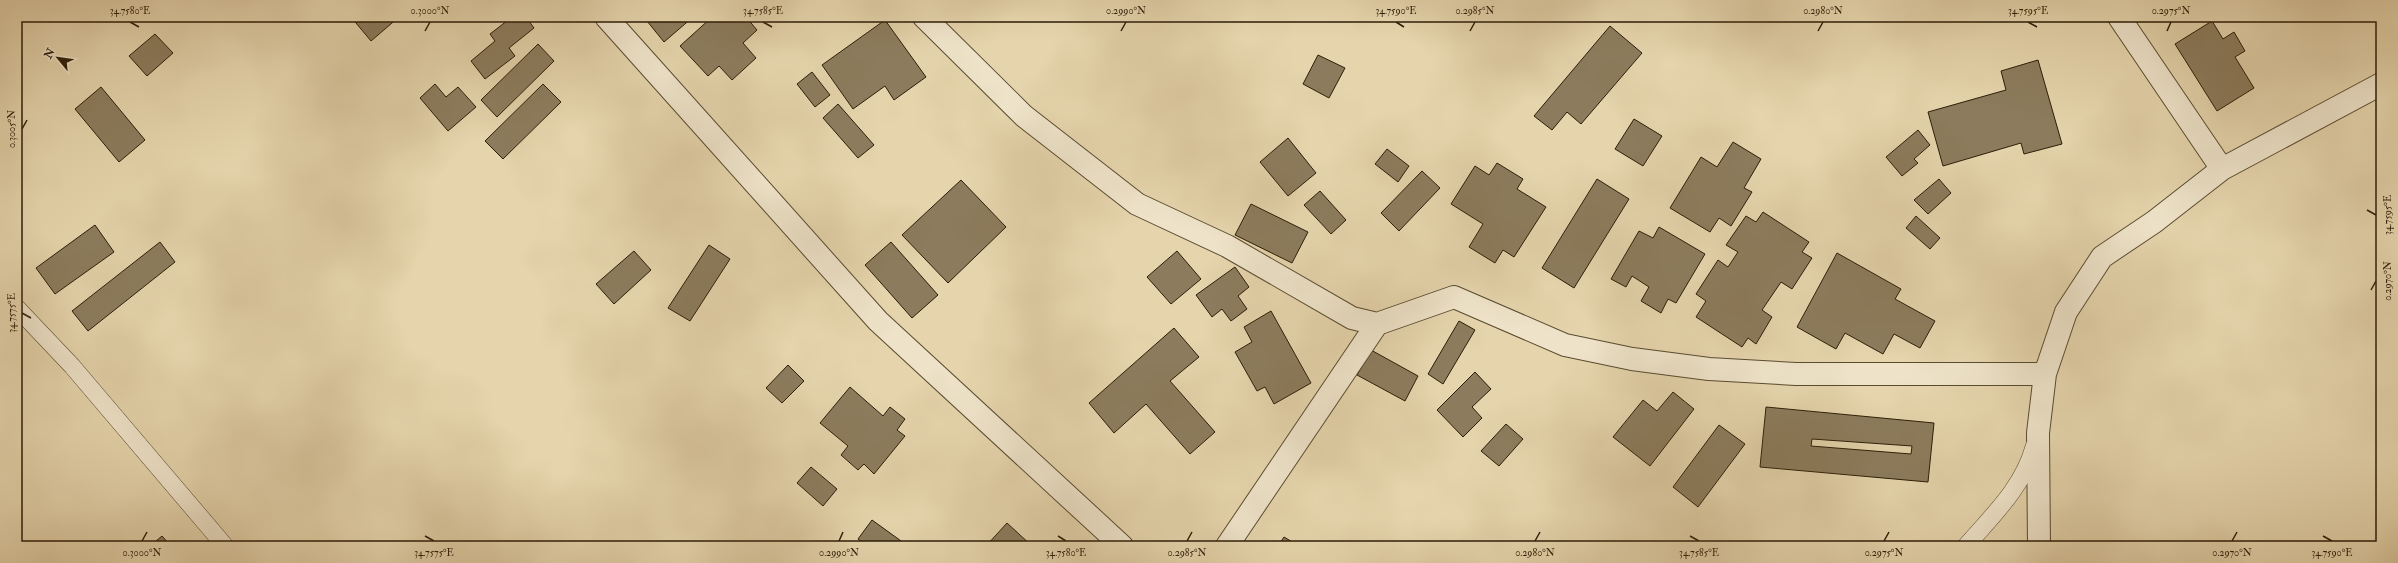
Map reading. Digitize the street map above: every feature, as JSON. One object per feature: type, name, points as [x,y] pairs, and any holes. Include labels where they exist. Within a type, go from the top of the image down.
[{"type":"street","points":[[606,17],[878,321],[1122,546]]},
{"type":"street","points":[[924,17],[1024,116],[1137,204],[1227,246],[1352,318],[1377,324],[1454,297],[1565,345],[1632,359],[1708,369],[1796,374],[2045,374]]},
{"type":"street","points":[[2119,17],[2222,169]]},
{"type":"street","points":[[2039,546],[2038,433],[2045,374],[2066,312],[2102,257],[2154,222],[2222,169],[2381,84]]},
{"type":"street","points":[[1227,546],[1377,324]]},
{"type":"lane","points":[[17,308],[72,366],[226,546]]},
{"type":"lane","points":[[1966,546],[2015,490],[2029,465],[2038,433]]},
{"type":"building","points":[[351,17],[399,17],[371,41]]},
{"type":"building","points":[[512,17],[526,17],[534,28],[509,48],[515,56],[485,79],[471,61],[495,41],[490,34]]},
{"type":"building","points":[[652,17],[693,17],[664,42],[647,21]]},
{"type":"building","points":[[712,17],[746,17],[757,30],[743,43],[756,58],[732,80],[719,66],[708,76],[680,46]]},
{"type":"building","points":[[885,20],[926,77],[894,100],[885,86],[853,109],[822,65]]},
{"type":"building","points":[[2212,21],[2223,39],[2234,32],[2245,51],[2235,57],[2254,88],[2217,111],[2175,44]]},
{"type":"building","points":[[1610,26],[1642,53],[1581,124],[1567,112],[1552,130],[1534,116]]},
{"type":"building","points":[[155,34],[173,53],[147,76],[129,56]]},
{"type":"building","points":[[538,44],[554,61],[497,117],[481,100]]},
{"type":"building","points":[[1318,55],[1345,68],[1329,98],[1303,84]]},
{"type":"building","points":[[2038,60],[2062,144],[2024,154],[2021,143],[1943,166],[1928,112],[2006,90],[2001,71]]},
{"type":"building","points":[[812,72],[830,95],[815,107],[797,84]]},
{"type":"building","points":[[435,84],[446,97],[458,87],[476,107],[448,131],[420,98]]},
{"type":"building","points":[[543,84],[561,102],[503,159],[485,141]]},
{"type":"building","points":[[101,87],[145,140],[119,162],[75,109]]},
{"type":"building","points":[[838,104],[874,145],[858,158],[823,118]]},
{"type":"building","points":[[1634,119],[1662,136],[1643,166],[1615,149]]},
{"type":"building","points":[[1918,130],[1930,145],[1914,159],[1918,163],[1902,176],[1886,157]]},
{"type":"building","points":[[1288,138],[1316,173],[1288,196],[1260,162]]},
{"type":"building","points":[[1733,142],[1761,159],[1744,188],[1752,192],[1731,226],[1719,218],[1710,232],[1670,208],[1701,157],[1717,167]]},
{"type":"building","points":[[1387,149],[1409,166],[1398,182],[1375,164]]},
{"type":"building","points":[[1497,163],[1523,179],[1517,189],[1546,207],[1514,257],[1503,250],[1495,263],[1469,247],[1483,224],[1451,204],[1475,166],[1489,175]]},
{"type":"building","points":[[1422,171],[1440,188],[1399,231],[1381,213]]},
{"type":"building","points":[[1597,179],[1629,199],[1574,288],[1542,268]]},
{"type":"building","points":[[1939,179],[1951,193],[1928,214],[1914,200]]},
{"type":"building","points":[[961,180],[1006,227],[948,283],[902,235]]},
{"type":"building","points":[[1320,191],[1346,220],[1331,234],[1304,205]]},
{"type":"building","points":[[1251,204],[1308,232],[1292,263],[1235,235]]},
{"type":"building","points":[[1763,212],[1809,242],[1802,252],[1812,258],[1792,289],[1781,282],[1762,310],[1772,317],[1756,344],[1748,338],[1742,347],[1696,317],[1706,301],[1696,294],[1718,260],[1728,267],[1738,252],[1726,245],[1746,216],[1756,222]]},
{"type":"building","points":[[1916,216],[1940,238],[1930,249],[1906,228]]},
{"type":"building","points":[[95,225],[114,252],[55,294],[36,268]]},
{"type":"building","points":[[1659,227],[1705,254],[1676,303],[1668,299],[1661,313],[1641,301],[1649,287],[1632,276],[1626,287],[1611,279],[1639,231],[1653,238]]},
{"type":"building","points":[[160,242],[175,262],[88,331],[72,311]]},
{"type":"building","points":[[891,242],[938,295],[912,318],[865,265]]},
{"type":"building","points":[[709,245],[730,259],[690,321],[668,308]]},
{"type":"building","points":[[634,251],[651,270],[614,304],[596,284]]},
{"type":"building","points":[[1177,251],[1201,279],[1171,304],[1147,277]]},
{"type":"building","points":[[1837,253],[1901,289],[1895,299],[1935,321],[1920,348],[1894,334],[1883,354],[1845,333],[1836,349],[1797,327]]},
{"type":"building","points":[[1235,267],[1249,287],[1238,296],[1247,309],[1231,321],[1222,309],[1212,317],[1196,295]]},
{"type":"building","points":[[1271,311],[1311,383],[1274,404],[1265,387],[1257,391],[1235,352],[1252,342],[1244,327]]},
{"type":"building","points":[[1459,321],[1475,330],[1443,384],[1428,374]]},
{"type":"building","points":[[1174,328],[1199,357],[1170,381],[1215,432],[1190,454],[1146,404],[1114,433],[1089,403]]},
{"type":"building","points":[[1371,350],[1418,376],[1405,401],[1357,375]]},
{"type":"building","points":[[788,365],[804,381],[782,403],[766,388]]},
{"type":"building","points":[[1475,372],[1491,389],[1472,407],[1482,418],[1463,437],[1437,410]]},
{"type":"building","points":[[850,387],[883,416],[890,407],[905,419],[897,430],[905,436],[874,474],[864,464],[858,470],[841,455],[848,446],[820,423]]},
{"type":"building","points":[[1673,392],[1694,409],[1650,466],[1613,437],[1643,400],[1657,411]]},
{"type":"building","points":[[1766,407],[1934,423],[1928,482],[1760,467]],"holes":[[[1812,439],[1912,446],[1911,454],[1811,446]]]},
{"type":"building","points":[[1506,424],[1523,439],[1499,466],[1481,451]]},
{"type":"building","points":[[1719,425],[1745,444],[1698,507],[1673,487]]},
{"type":"building","points":[[811,467],[837,489],[823,506],[797,483]]},
{"type":"building","points":[[872,520],[908,546],[867,546],[858,539]]},
{"type":"building","points":[[1007,523],[1032,546],[986,546]]},
{"type":"building","points":[[162,536],[171,546],[150,546]]},
{"type":"building","points":[[1284,537],[1299,546],[1278,546]]}]
